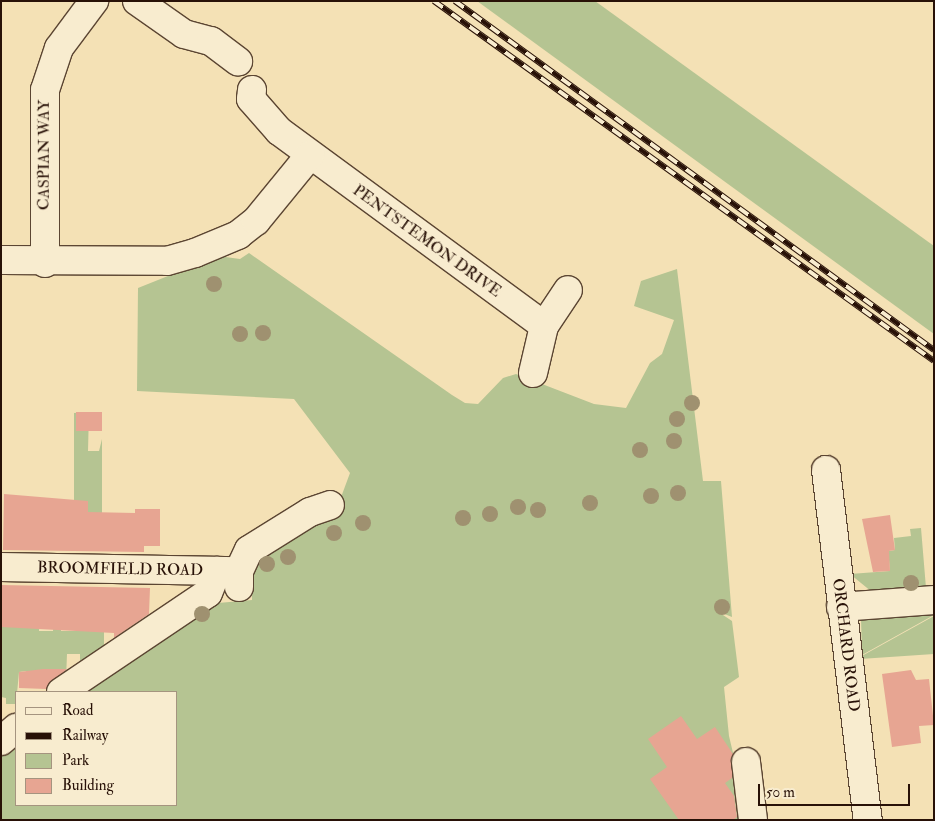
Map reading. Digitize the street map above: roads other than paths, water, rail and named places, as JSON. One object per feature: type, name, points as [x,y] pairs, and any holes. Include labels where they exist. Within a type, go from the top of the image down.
[{"type":"street","name":"CASPIAN WAY","points":[[45,263],[45,86],[62,42],[94,1]]},
{"type":"street","points":[[137,1],[179,31],[211,41],[238,61]]},
{"type":"street","name":"PENTSTEMON DRIVE","points":[[252,90],[251,98],[279,131],[544,326]]},
{"type":"street","points":[[1,260],[45,263],[167,261],[207,249],[256,221],[310,155]]},
{"type":"street","points":[[533,373],[544,326],[568,290]]},
{"type":"street","name":"ORCHARD ROAD","points":[[826,470],[868,820]]},
{"type":"street","points":[[62,691],[232,576],[251,548],[310,512],[330,505]]},
{"type":"street","name":"BROOMFIELD ROAD","points":[[1,567],[232,576]]},
{"type":"street","points":[[841,607],[934,600]]},
{"type":"street","points":[[746,762],[753,820]]},
{"type":"railway","points":[[434,1],[934,361]]},
{"type":"railway","points":[[455,1],[934,350]]}]
